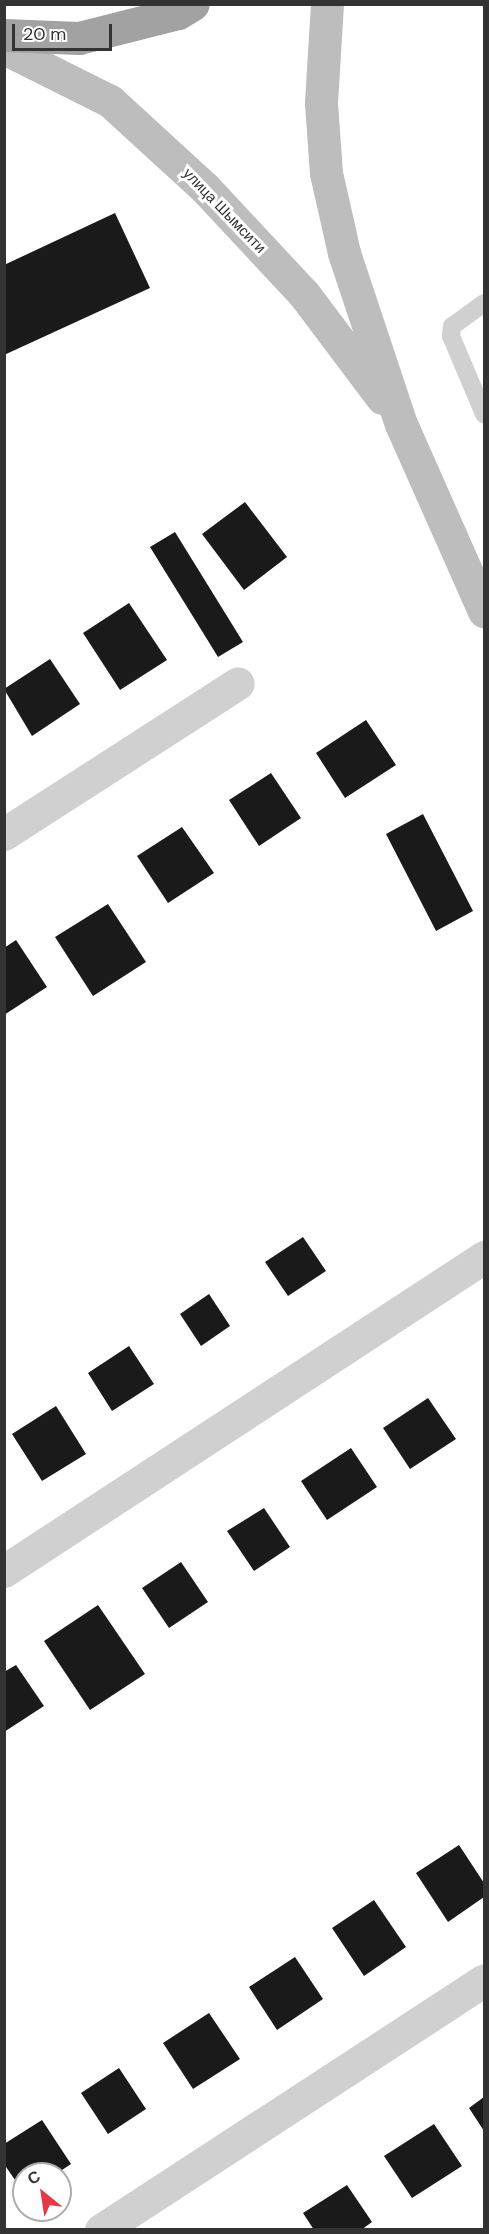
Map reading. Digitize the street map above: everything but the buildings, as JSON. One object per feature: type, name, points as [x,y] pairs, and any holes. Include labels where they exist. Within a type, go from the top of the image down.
[{"type":"highway","points":[[4,35],[79,38],[178,13],[193,4]]},
{"type":"main road","name":"улица Шымсити","points":[[327,4],[321,103],[326,173],[344,253],[400,424],[484,612]]},
{"type":"main road","name":"улица Шымсити","points":[[4,48],[110,101],[205,188],[304,294],[400,424]]},
{"type":"street","points":[[4,834],[238,683]]},
{"type":"street","points":[[4,1570],[484,1257]]},
{"type":"street","points":[[100,2229],[484,1980]]},
{"type":"lane","points":[[484,303],[452,326],[451,336],[484,414]]}]
